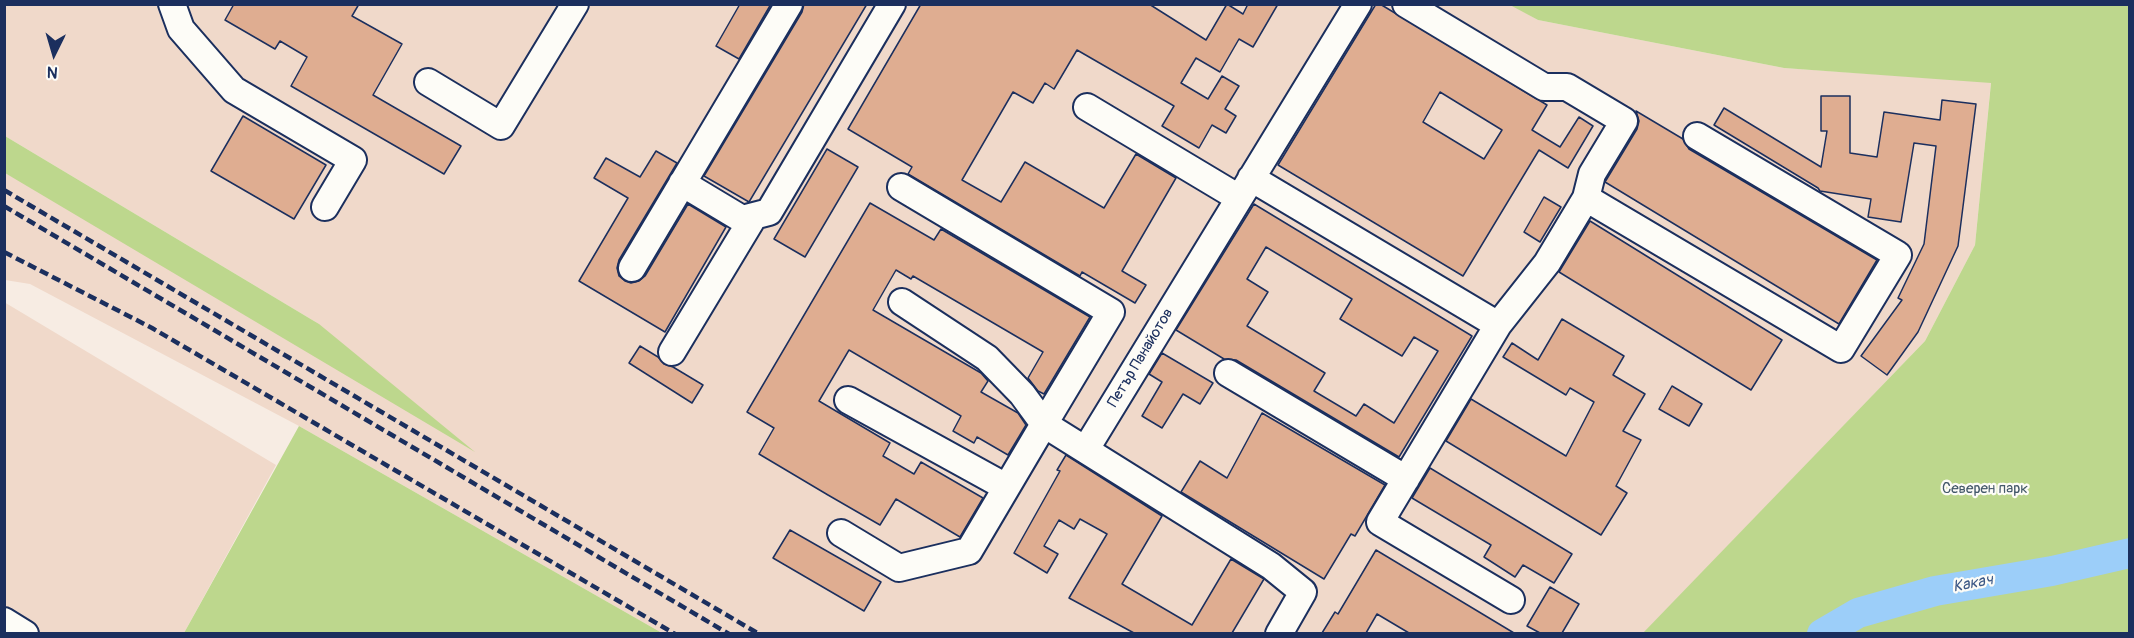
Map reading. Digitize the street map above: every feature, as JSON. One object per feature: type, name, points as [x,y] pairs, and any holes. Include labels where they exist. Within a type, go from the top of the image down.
[{"type":"street","points":[[172,4],[181,29],[234,90],[353,160],[325,207]]},
{"type":"street","points":[[428,82],[501,126],[575,4]]},
{"type":"street","points":[[632,268],[789,4]]},
{"type":"street","points":[[682,183],[742,219],[769,212],[892,4]]},
{"type":"street","name":"Петър Панайотов","points":[[1086,449],[1358,4]]},
{"type":"street","points":[[1406,4],[1544,87],[1568,87],[1624,121],[1592,174],[1586,198],[1547,263],[1498,325],[1380,522],[1510,600]]},
{"type":"street","points":[[1087,107],[1245,188],[1498,325]]},
{"type":"street","points":[[1586,198],[1841,350],[1898,255],[1697,136]]},
{"type":"street","points":[[841,533],[900,568],[969,551],[1111,312],[901,187]]},
{"type":"street","points":[[672,352],[754,216]]},
{"type":"street","points":[[902,302],[987,358],[1022,394],[1044,424],[1271,566],[1303,592],[1279,633]]},
{"type":"street","points":[[1228,373],[1406,479]]},
{"type":"street","points":[[848,400],[1006,487]]},
{"type":"street","points":[[4,621],[25,633]]},
{"type":"shaded area","points":[[5,4],[1510,4],[1538,20],[1784,68],[1991,82],[1975,245],[1925,341],[1643,634],[662,633],[299,426],[30,284],[5,280],[5,173],[319,324],[5,136]]},
{"type":"shaded area","points":[[4,302],[276,465],[184,633],[5,633]]},
{"type":"green space","name":"Северен парк","points":[[1510,5],[2129,5],[2129,633],[1643,633],[1925,341],[1975,245],[1991,83],[1784,68],[1538,20]]},
{"type":"green space","points":[[5,136],[319,324],[475,452],[5,173]]},
{"type":"green space","points":[[299,426],[662,633],[184,633]]},
{"type":"building","points":[[234,4],[359,4],[352,16],[402,44],[373,95],[461,146],[444,174],[291,86],[307,57],[280,41],[275,49],[225,20]]},
{"type":"building","points":[[740,4],[771,4],[739,59],[716,46]]},
{"type":"building","points":[[804,4],[867,4],[749,202],[704,176],[802,12]]},
{"type":"building","points":[[921,4],[1149,4],[1206,40],[1227,4],[1243,14],[1248,4],[1278,4],[1253,47],[1239,39],[1220,72],[1196,58],[1181,83],[1208,99],[1222,76],[1239,86],[1225,109],[1236,116],[1226,133],[1212,125],[1199,148],[1162,126],[1174,106],[1077,50],[1054,89],[1045,83],[1033,103],[1013,92],[962,180],[1001,202],[1025,162],[1104,208],[1136,154],[1176,178],[1122,271],[1146,285],[1135,303],[1082,272],[1080,276],[908,174],[912,167],[848,129]]},
{"type":"building","points":[[1376,4],[1380,4],[1547,105],[1532,130],[1560,147],[1579,117],[1593,126],[1568,168],[1539,150],[1463,276],[1278,165]],"holes":[[[1440,92],[1502,130],[1484,159],[1423,122]]]},
{"type":"building","points":[[1821,96],[1850,96],[1850,153],[1877,157],[1884,112],[1940,120],[1942,100],[1976,104],[1958,246],[1918,332],[1887,375],[1861,356],[1902,300],[1898,298],[1924,244],[1936,146],[1914,143],[1901,222],[1868,217],[1871,199],[1820,191],[1714,125],[1724,108],[1821,167],[1827,131],[1821,131]]},
{"type":"building","points":[[1636,111],[1683,139],[1689,149],[1877,260],[1839,324],[1605,182],[1637,129],[1639,121]]},
{"type":"building","points":[[243,116],[326,165],[294,219],[211,171]]},
{"type":"building","points":[[827,149],[858,167],[805,257],[774,239]]},
{"type":"building","points":[[656,151],[677,163],[619,260],[617,268],[619,276],[631,283],[645,276],[688,204],[726,227],[665,332],[579,281],[628,198],[594,178],[606,158],[640,177]]},
{"type":"building","points":[[1544,197],[1561,207],[1540,242],[1524,232]]},
{"type":"building","points":[[870,203],[934,240],[941,229],[1090,317],[1044,394],[1038,391],[1028,378],[1043,352],[913,276],[911,279],[896,270],[873,310],[981,373],[988,381],[981,392],[1018,413],[1026,425],[1008,455],[977,437],[974,443],[953,431],[961,416],[849,350],[819,401],[890,443],[883,456],[914,474],[921,462],[983,498],[960,537],[896,499],[880,525],[828,495],[759,454],[774,428],[747,412]]},
{"type":"building","points":[[1254,204],[1472,336],[1399,457],[1236,360],[1224,359],[1176,330]],"holes":[[[1266,247],[1352,299],[1340,319],[1402,356],[1414,337],[1438,351],[1394,423],[1364,404],[1356,416],[1314,391],[1325,373],[1247,326],[1268,292],[1247,279]]]},
{"type":"building","points":[[1590,221],[1782,340],[1751,390],[1559,272]]},
{"type":"building","points":[[1562,319],[1624,356],[1613,375],[1645,394],[1623,431],[1641,440],[1616,486],[1627,493],[1601,535],[1446,441],[1471,399],[1566,456],[1594,402],[1570,388],[1566,395],[1503,357],[1512,343],[1538,360]]},
{"type":"building","points":[[640,346],[658,357],[664,364],[703,385],[692,403],[629,363]]},
{"type":"building","points":[[1162,353],[1213,383],[1200,404],[1183,394],[1162,428],[1142,416],[1162,382],[1149,374]]},
{"type":"building","points":[[1672,386],[1702,404],[1689,426],[1659,409]]},
{"type":"building","points":[[1262,413],[1385,485],[1355,536],[1351,534],[1324,579],[1181,492],[1200,461],[1227,478]]},
{"type":"building","points":[[1066,455],[1162,516],[1122,584],[1192,625],[1231,559],[1264,579],[1232,633],[1134,633],[1069,598],[1107,534],[1080,519],[1074,529],[1059,520],[1044,546],[1058,554],[1047,573],[1014,553],[1060,471],[1057,470]]},
{"type":"building","points":[[1430,468],[1572,554],[1554,583],[1523,565],[1515,577],[1484,557],[1491,545],[1412,498]]},
{"type":"building","points":[[790,530],[881,582],[864,611],[773,558]]},
{"type":"building","points":[[1376,550],[1514,633],[1409,633],[1377,614],[1366,633],[1322,633],[1335,612],[1338,614]]},
{"type":"building","points":[[1550,587],[1579,604],[1562,633],[1540,633],[1527,626]]},
{"type":"waterway","name":"Какач","points":[[1822,634],[1858,613],[1935,591],[2052,571],[2130,553]]},
{"type":"railway","points":[[4,190],[759,634]]},
{"type":"railway","points":[[4,206],[729,634]]},
{"type":"railway","points":[[4,252],[152,328],[675,634]]}]
